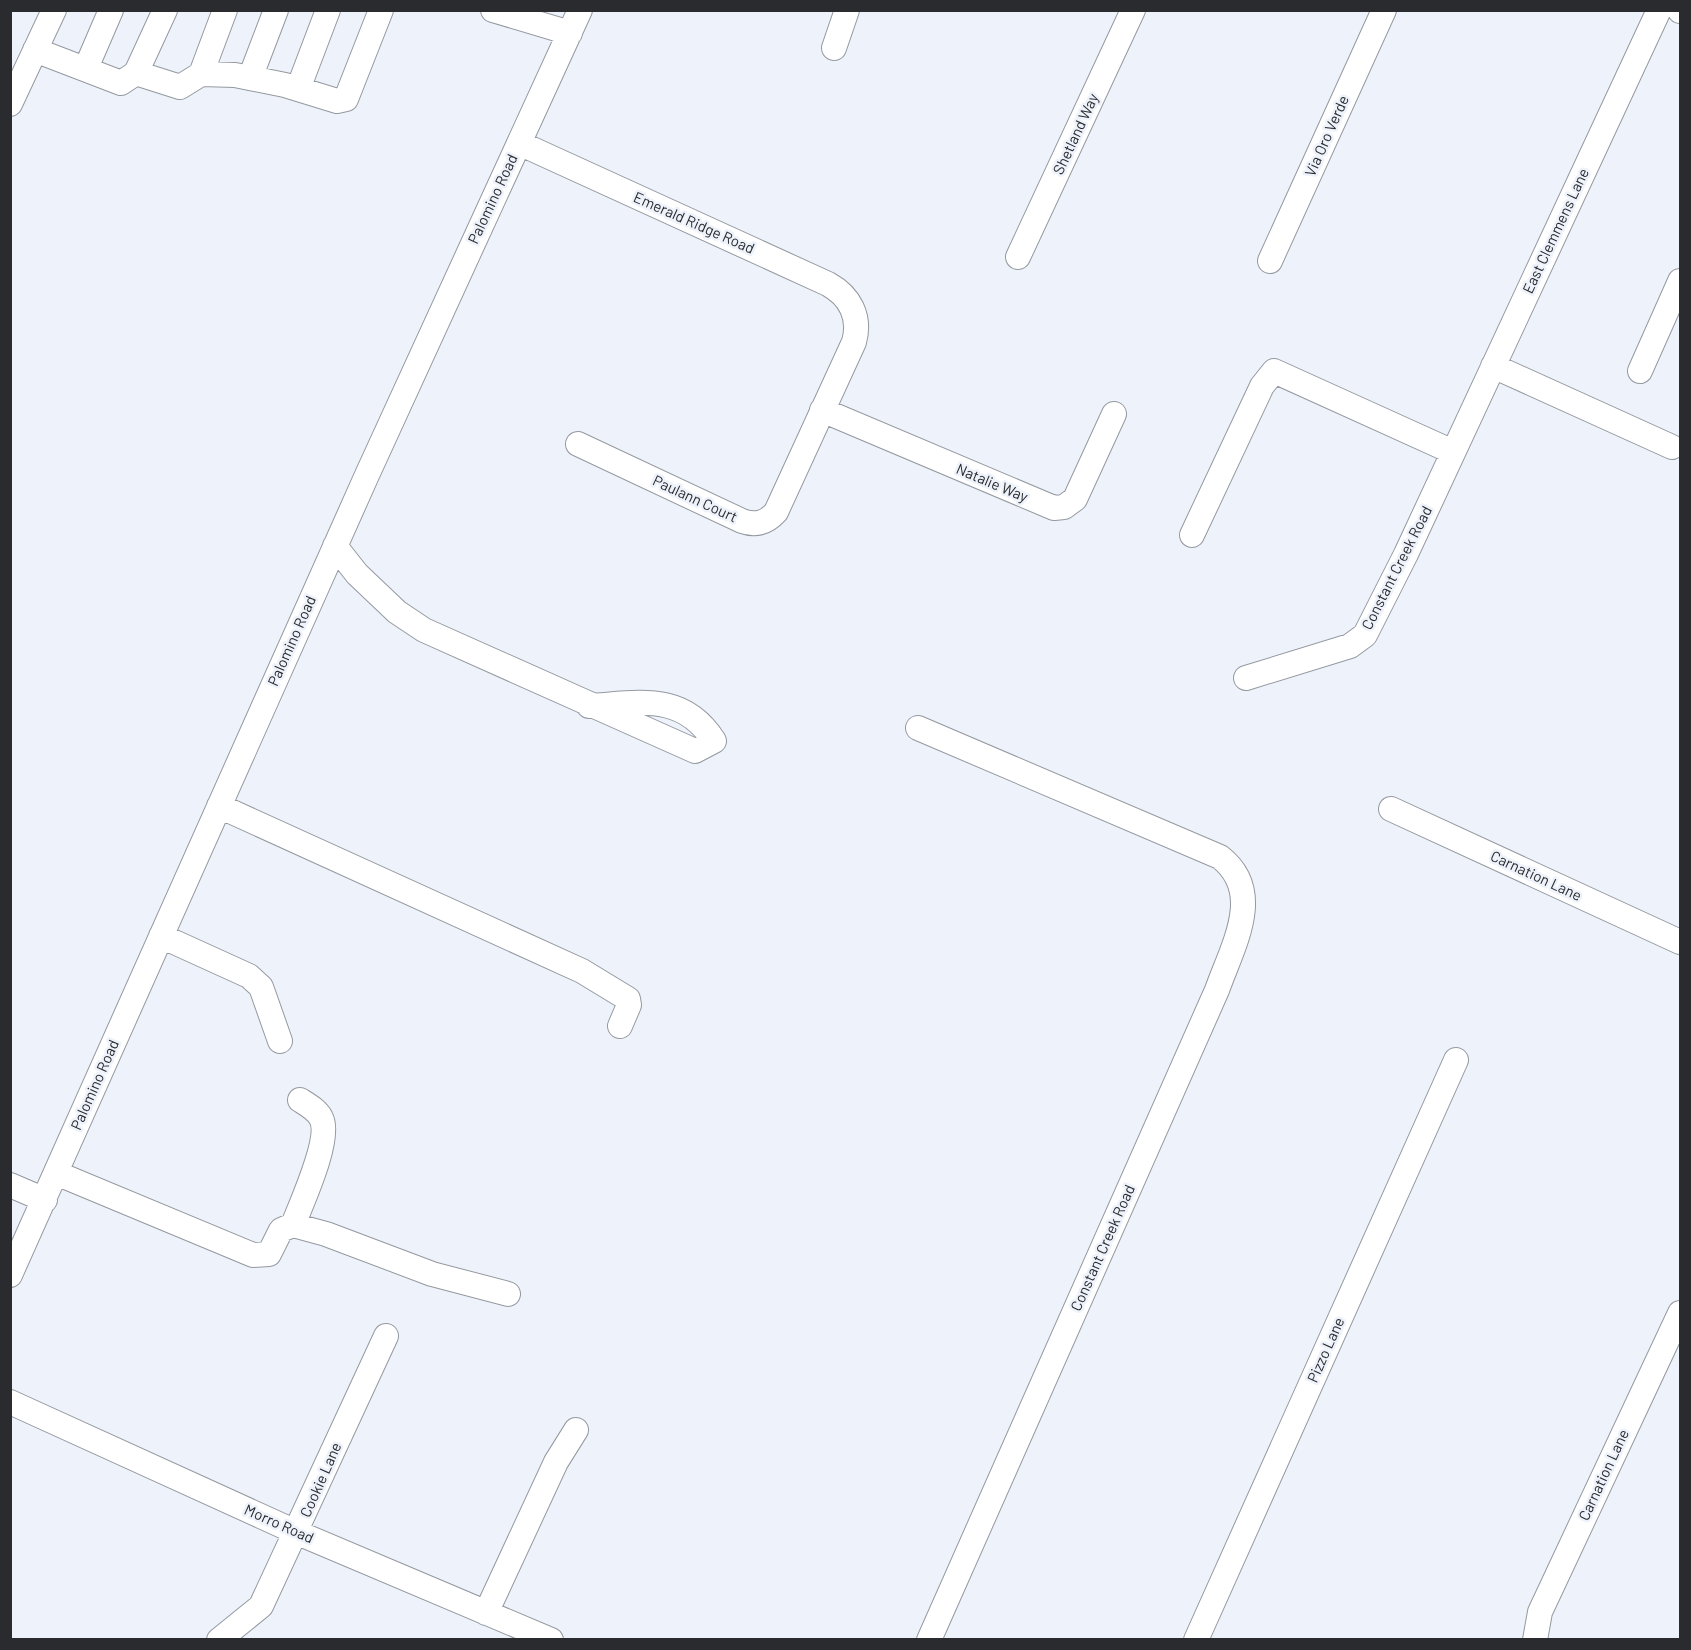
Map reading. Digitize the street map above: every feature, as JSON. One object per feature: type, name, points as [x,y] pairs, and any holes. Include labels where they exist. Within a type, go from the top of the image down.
[{"type":"street","points":[[10,104],[54,10]]},
{"type":"street","points":[[86,68],[111,10]]},
{"type":"street","points":[[35,50],[121,83],[136,73],[165,10]]},
{"type":"street","points":[[201,74],[225,10]]},
{"type":"street","points":[[250,78],[276,10]]},
{"type":"street","points":[[298,89],[328,10]]},
{"type":"street","points":[[136,73],[180,87],[201,74],[250,78],[337,101],[346,99],[381,10]]},
{"type":"street","points":[[493,10],[570,33]]},
{"type":"street","name":"Palomino Road","points":[[10,1275],[335,546],[580,10]]},
{"type":"street","points":[[834,48],[847,10]]},
{"type":"street","name":"Shetland Way","points":[[1018,258],[1133,10]]},
{"type":"street","name":"Via Oro Verde","points":[[1270,261],[1384,10]]},
{"type":"street","name":"East Clemmens Lane","points":[[1453,452],[1659,10]]},
{"type":"street","name":"Emerald Ridge Road","points":[[519,143],[834,287],[849,302],[855,317]]},
{"type":"street","points":[[1640,371],[1680,281]]},
{"type":"street","name":"Paulann Court","points":[[578,444],[742,521],[758,523],[766,520],[776,512],[854,342],[855,317]]},
{"type":"street","points":[[1493,366],[1672,447]]},
{"type":"street","points":[[1192,535],[1262,386],[1274,371],[1453,452]]},
{"type":"street","name":"Natalie Way","points":[[822,410],[1054,508],[1064,507],[1075,499],[1114,414]]},
{"type":"street","name":"Constant Creek Road","points":[[1246,678],[1350,646],[1365,635],[1453,452]]},
{"type":"street","points":[[335,546],[357,574],[381,597],[424,630],[589,706]]},
{"type":"street","name":"Constant Creek Road","points":[[918,728],[1220,857],[1234,868],[1240,879],[1245,905],[1217,990],[929,1640]]},
{"type":"street","points":[[219,806],[582,971],[628,999],[629,1005],[620,1026]]},
{"type":"street","name":"Carnation Lane","points":[[1391,809],[1680,942]]},
{"type":"street","points":[[161,936],[249,976],[261,987],[280,1041]]},
{"type":"street","name":"Pizzo Lane","points":[[1196,1640],[1456,1060]]},
{"type":"street","points":[[293,1225],[322,1145],[325,1129],[321,1118],[300,1100]]},
{"type":"street","points":[[56,1173],[253,1255],[269,1254],[281,1230],[293,1225],[326,1234],[432,1274],[508,1294]]},
{"type":"street","points":[[10,1185],[45,1200]]},
{"type":"street","name":"Carnation Lane","points":[[1534,1640],[1540,1612],[1679,1318]]},
{"type":"street","name":"Cookie Lane","points":[[219,1640],[261,1606],[298,1533],[386,1336]]},
{"type":"street","name":"Morro Road","points":[[10,1402],[298,1533],[551,1640]]},
{"type":"street","points":[[486,1613],[556,1462],[576,1430]]}]
